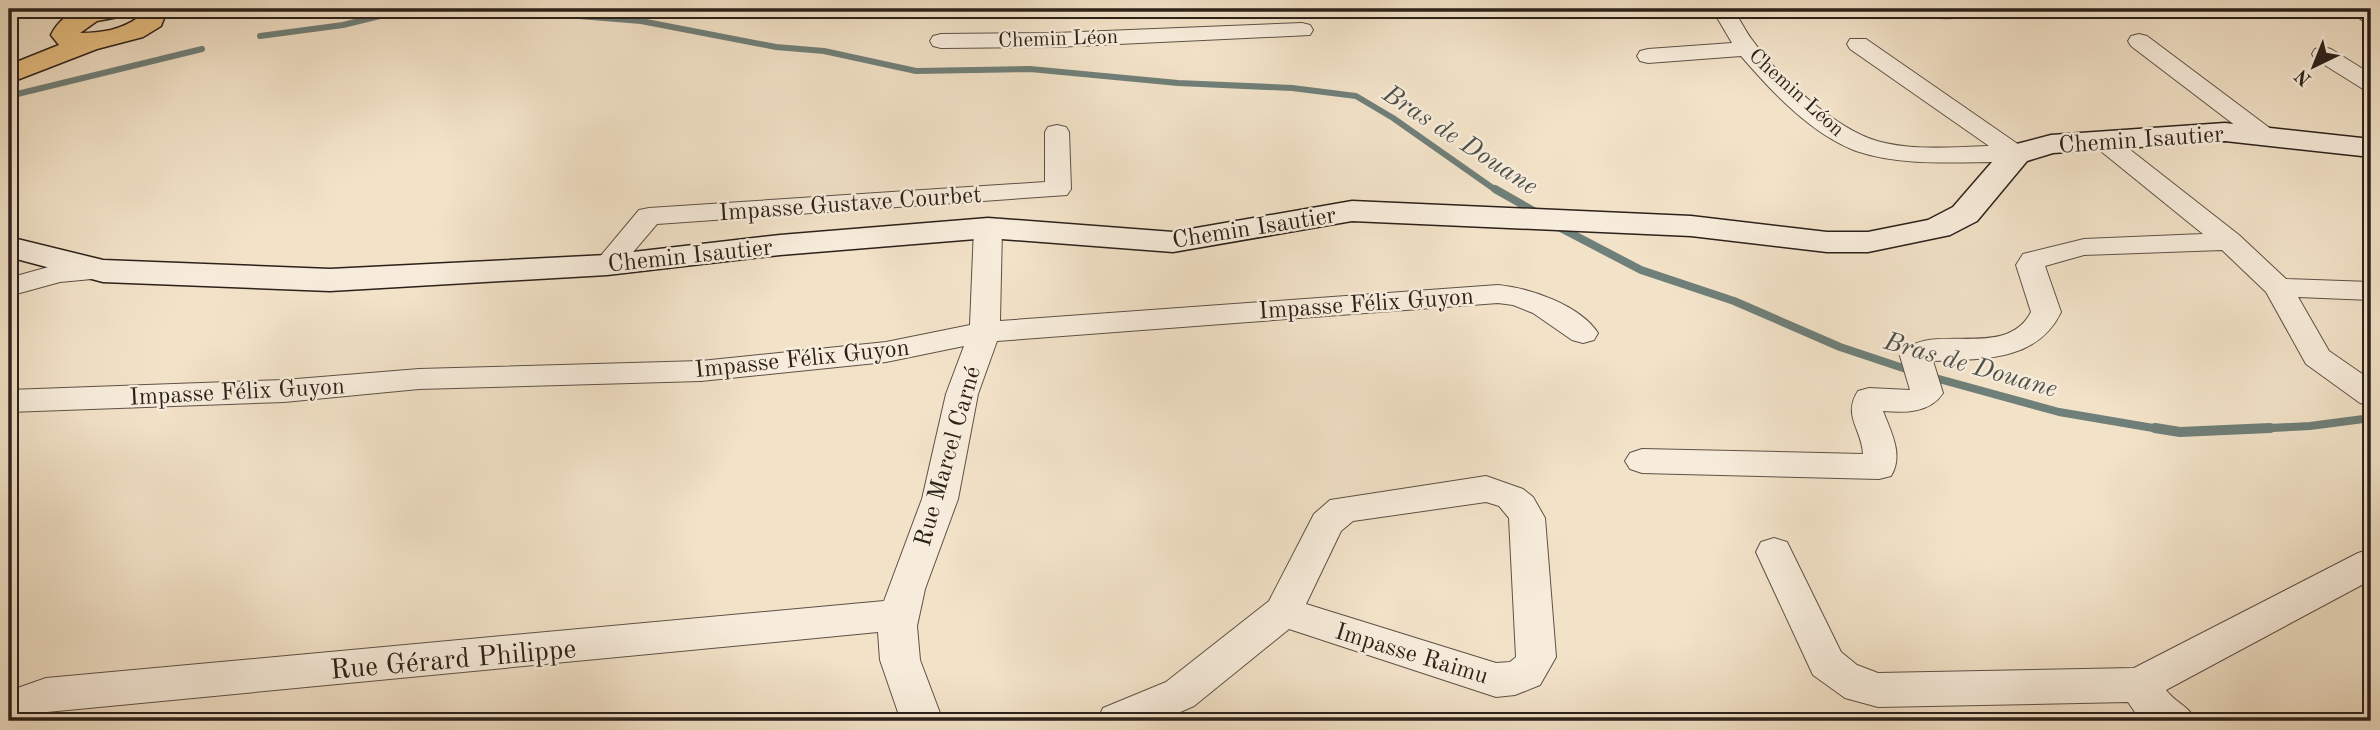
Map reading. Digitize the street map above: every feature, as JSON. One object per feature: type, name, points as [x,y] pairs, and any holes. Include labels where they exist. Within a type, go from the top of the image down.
[{"type":"main road","points":[[12,74],[80,40],[121,36],[145,26],[154,16],[148,9]]},
{"type":"main road","points":[[80,40],[64,35],[70,25],[110,10]]},
{"type":"main road","name":"Chemin Isautier","points":[[9,247],[103,271],[330,280],[607,265],[780,245],[988,228],[1173,242],[1352,211],[1691,226],[1827,242],[1868,242],[1938,228],[1965,214],[2016,154],[2051,144],[2225,132],[2371,148]]},
{"type":"street","points":[[1180,9],[1180,33]]},
{"type":"street","name":"Chemin Léon","points":[[1723,9],[1747,49],[1839,135],[1866,146],[1892,151],[2016,154]]},
{"type":"street","points":[[1941,12],[1975,9]]},
{"type":"street","name":"Chemin Léon","points":[[941,40],[1055,40],[1302,30]]},
{"type":"street","points":[[2139,41],[2262,134]]},
{"type":"street","points":[[1858,44],[2016,154]]},
{"type":"street","points":[[1648,56],[1747,49]]},
{"type":"street","points":[[2323,54],[2371,85]]},
{"type":"street","name":"Impasse Gustave Courbet","points":[[607,265],[649,216],[1058,190],[1057,132]]},
{"type":"street","points":[[2101,139],[2229,241],[2278,288],[2317,357],[2371,395]]},
{"type":"street","name":"Rue Marcel Carné","points":[[922,721],[900,660],[897,626],[906,589],[940,499],[962,394],[985,332],[988,228]]},
{"type":"street","points":[[1642,461],[1879,467],[1880,450],[1866,408],[1870,399],[1908,401],[1922,398],[1927,393],[1916,356],[1924,351],[1997,345],[2022,339],[2038,327],[2046,312],[2030,265],[2040,257],[2084,247],[2229,241]]},
{"type":"street","name":"Chemin Isautier","points":[[9,286],[59,273],[103,271]]},
{"type":"street","points":[[2278,288],[2371,291]]},
{"type":"street","name":"Impasse Félix Guyon","points":[[9,401],[284,391],[419,379],[701,371],[886,352],[985,332],[1498,294],[1533,300],[1583,333]]},
{"type":"street","name":"Impasse Raimu","points":[[1118,721],[1180,694],[1283,612],[1327,523],[1343,509],[1475,489],[1498,491],[1518,502],[1527,518],[1536,657],[1534,666],[1518,678],[1496,680],[1283,612]]},
{"type":"street","points":[[1774,552],[1827,663],[1859,686],[1878,690],[2139,685],[2371,563]]},
{"type":"street","name":"Rue Gérard Philippe","points":[[9,708],[46,695],[900,615]]},
{"type":"street","points":[[2139,685],[2156,709],[2175,721]]},
{"type":"waterway","name":"Bras de Douane","points":[[260,36],[343,25],[396,12],[464,9]]},
{"type":"waterway","name":"Bras de Douane","points":[[494,9],[641,21],[776,47],[824,51],[916,71],[1030,69],[1178,83],[1292,88],[1356,96],[1393,118],[1497,191]]},
{"type":"waterway","name":"Bras de Douane","points":[[9,96],[202,49]]},
{"type":"waterway","name":"Bras de Douane","points":[[1495,189],[1539,214]]},
{"type":"waterway","name":"Bras de Douane","points":[[1553,224],[1641,270],[1734,301],[1840,347],[1915,372]]},
{"type":"waterway","name":"Bras de Douane","points":[[1928,376],[2059,412],[2165,430]]},
{"type":"waterway","name":"Bras de Douane","points":[[2232,430],[2310,426],[2371,418]]},
{"type":"waterway","name":"Bras de Douane","points":[[2155,428],[2180,432],[2270,428]]}]
